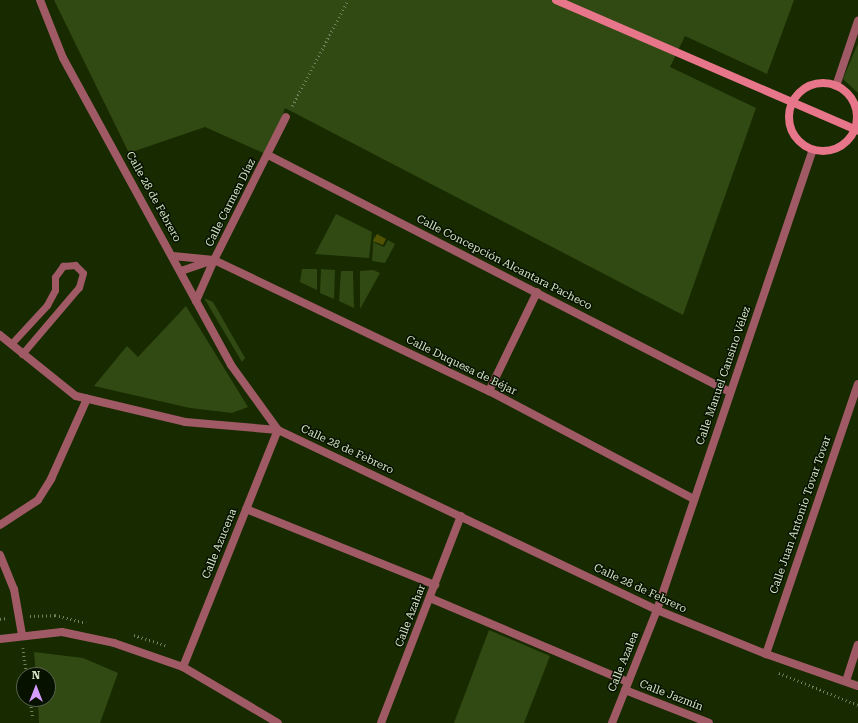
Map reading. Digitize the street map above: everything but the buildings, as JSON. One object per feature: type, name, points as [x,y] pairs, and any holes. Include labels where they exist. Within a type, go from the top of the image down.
[{"type":"street","name":"Calle 28 de Febrero","points":[[40,0],[63,58],[173,256],[231,365],[278,430],[657,610],[766,654],[858,686]]},
{"type":"street","points":[[556,0],[857,131]]},
{"type":"street","points":[[836,86],[858,21]]},
{"type":"street","points":[[815,84],[836,86],[845,91],[857,109],[857,131],[842,146],[823,152],[813,150],[803,145],[792,131],[789,115],[792,103],[806,88],[815,84]]},
{"type":"street","name":"Calle Carmen Díaz","points":[[196,301],[214,260],[286,117]]},
{"type":"street","name":"Calle Manuel Cansino Vélez","points":[[657,610],[813,150]]},
{"type":"street","name":"Calle Concepción Alcantara Pacheco","points":[[268,155],[730,392]]},
{"type":"street","points":[[173,256],[214,260]]},
{"type":"street","points":[[181,271],[214,260]]},
{"type":"street","name":"Calle Duquesa de Béjar","points":[[214,260],[489,392],[694,499]]},
{"type":"street","points":[[489,392],[537,292]]},
{"type":"street","points":[[0,335],[76,396],[185,422],[278,430]]},
{"type":"street","name":"Calle Juan Antonio Tovar Tovar","points":[[766,654],[858,384]]},
{"type":"street","points":[[0,525],[38,500],[51,480],[86,399]]},
{"type":"street","name":"Calle Azucena","points":[[183,667],[278,430]]},
{"type":"street","points":[[246,509],[435,585]]},
{"type":"street","name":"Calle Azahar","points":[[381,723],[461,516]]},
{"type":"street","points":[[0,555],[14,589],[22,635]]},
{"type":"street","points":[[430,598],[628,682]]},
{"type":"street","name":"Calle Azalea","points":[[612,723],[657,610]]},
{"type":"street","points":[[0,639],[22,635],[62,632],[114,643],[183,667],[278,723]]},
{"type":"street","points":[[846,681],[858,645]]},
{"type":"street","name":"Calle Jazmín","points":[[625,690],[705,722]]},
{"type":"lane","points":[[11,344],[47,305],[55,290],[56,277],[63,266],[75,265],[83,273],[79,287],[22,354]]},
{"type":"path","points":[[286,117],[348,0]]},
{"type":"path","points":[[22,635],[26,667]]},
{"type":"path","points":[[31,707],[32,719]]},
{"type":"green space","points":[[54,0],[794,0],[767,74],[685,36],[670,67],[756,108],[683,315],[285,108],[268,155],[205,127],[129,153]]},
{"type":"green space","points":[[858,43],[858,93],[843,79]]},
{"type":"green space","points":[[336,214],[372,232],[369,258],[315,254]]},
{"type":"green space","points":[[374,233],[375,243],[384,247],[388,240],[395,244],[385,263],[372,261]]},
{"type":"green space","points":[[302,269],[317,269],[317,290],[300,282]]},
{"type":"green space","points":[[321,269],[335,270],[334,299],[320,293]]},
{"type":"green space","points":[[373,270],[380,273],[360,309],[360,271]]},
{"type":"green space","points":[[341,271],[353,271],[354,308],[339,301]]},
{"type":"green space","points":[[204,298],[213,302],[245,358],[242,362]]},
{"type":"green space","points":[[186,306],[248,407],[232,413],[190,408],[94,386],[127,346],[138,357]]},
{"type":"green space","points":[[489,630],[550,656],[524,723],[454,723]]},
{"type":"green space","points":[[34,652],[83,658],[118,673],[100,723],[39,723],[38,707],[56,707],[56,667],[35,667]]}]
